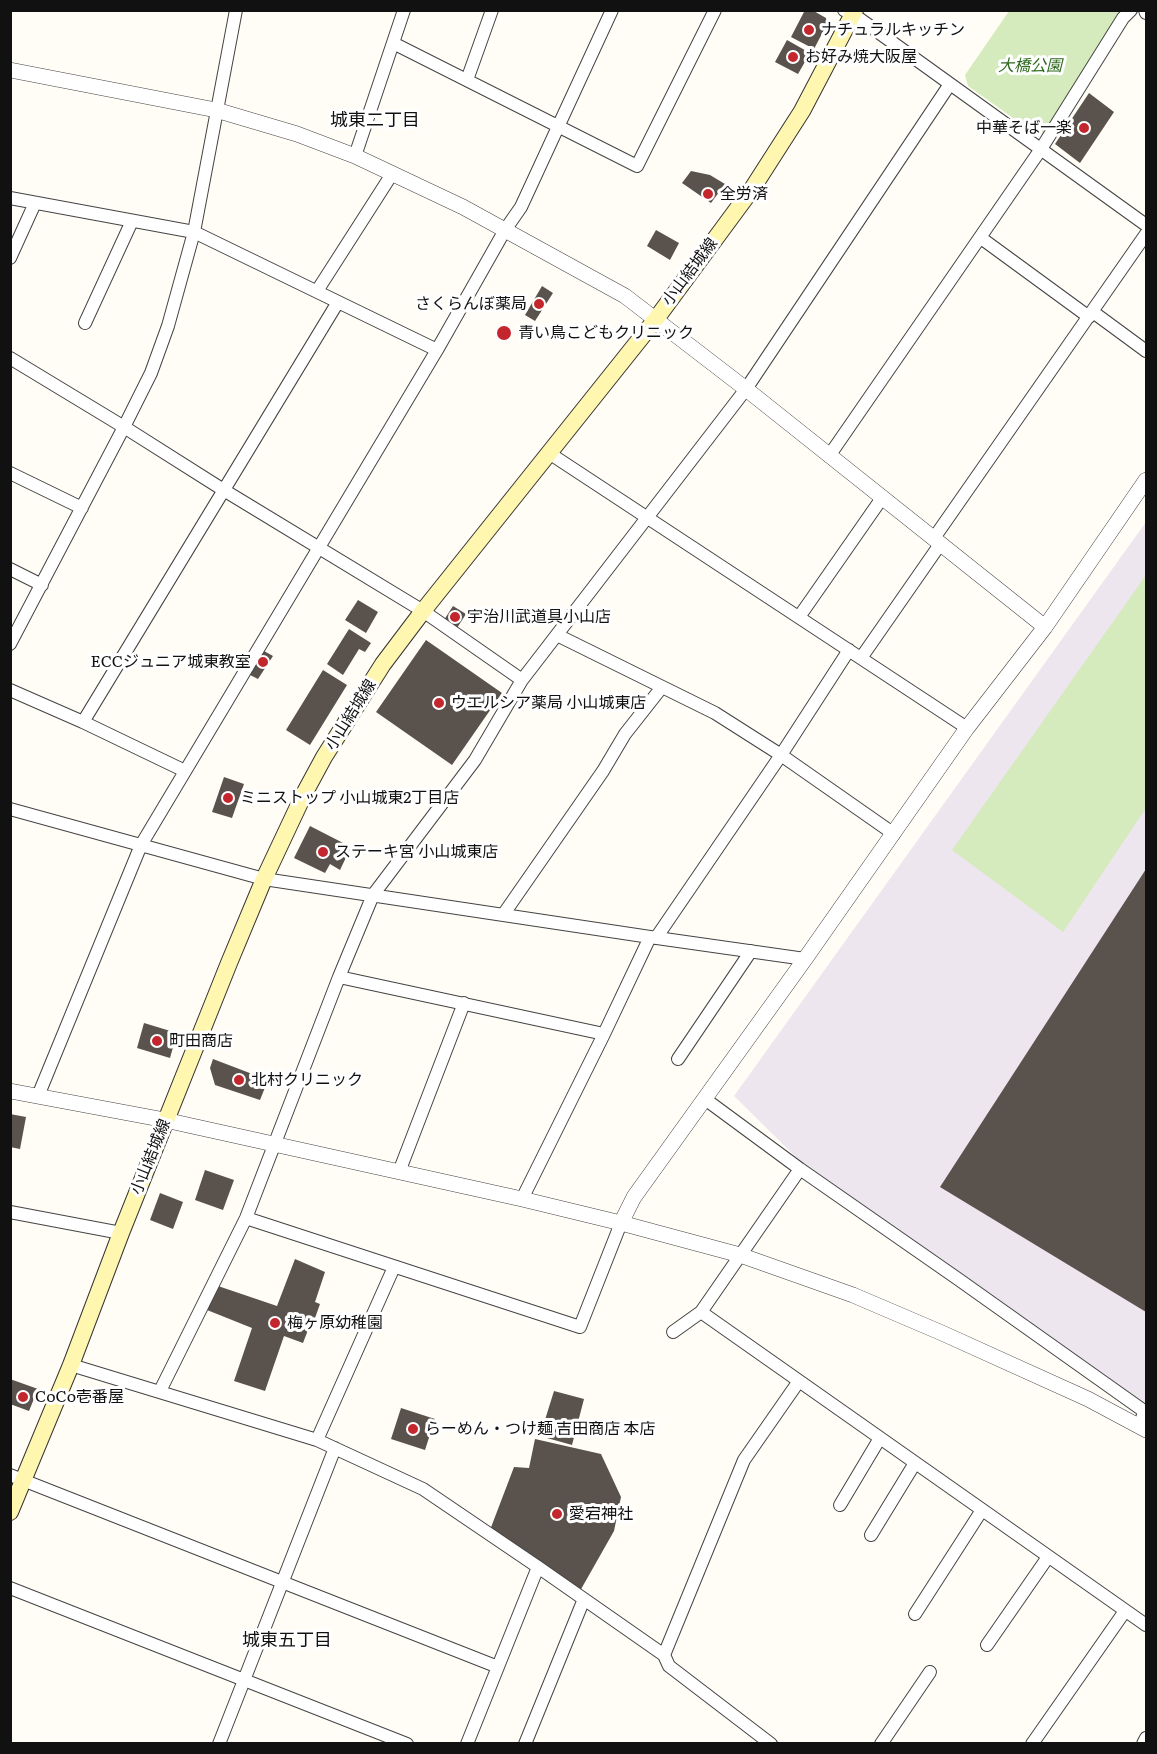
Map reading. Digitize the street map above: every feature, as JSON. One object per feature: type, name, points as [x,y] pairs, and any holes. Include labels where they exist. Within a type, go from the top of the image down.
[{"type":"main road","name":"小山結城線","points":[[10,1512],[17,1477],[71,1365],[165,1120],[264,879],[324,757],[383,664],[656,319],[752,189],[802,111],[850,12]]},
{"type":"street","points":[[10,644],[151,373],[168,326],[194,232],[236,10]]},
{"type":"street","points":[[355,156],[404,10]]},
{"type":"street","points":[[467,80],[492,10]]},
{"type":"street","points":[[38,1096],[141,845],[521,207],[612,10]]},
{"type":"street","points":[[393,43],[638,166],[715,10]]},
{"type":"street","points":[[829,456],[981,238],[1131,10]]},
{"type":"street","points":[[850,12],[1146,225]]},
{"type":"street","points":[[10,70],[216,110],[297,134],[355,156],[463,207],[625,296],[746,388],[1045,627]]},
{"type":"street","points":[[160,1391],[246,1218],[373,895],[476,760],[522,680],[746,388],[951,84]]},
{"type":"street","points":[[317,291],[392,174]]},
{"type":"street","points":[[10,198],[194,232],[437,350]]},
{"type":"street","points":[[10,258],[35,203]]},
{"type":"street","points":[[85,323],[132,221]]},
{"type":"street","points":[[861,657],[1146,234]]},
{"type":"street","points":[[981,238],[1146,351]]},
{"type":"street","points":[[83,722],[222,489],[338,302]]},
{"type":"street","points":[[10,358],[423,611],[522,680]]},
{"type":"street","points":[[549,453],[967,728]]},
{"type":"street","points":[[10,473],[82,508]]},
{"type":"street","points":[[246,1218],[580,1327],[621,1223],[634,1197],[894,834],[967,728],[1045,627],[1146,484]]},
{"type":"street","points":[[800,617],[882,498]]},
{"type":"street","points":[[10,569],[42,585]]},
{"type":"street","points":[[557,635],[715,712],[894,834]]},
{"type":"street","points":[[522,1199],[653,938],[781,755],[849,650]]},
{"type":"street","points":[[503,915],[603,771],[625,734],[662,687]]},
{"type":"street","points":[[10,690],[186,771]]},
{"type":"street","points":[[10,809],[264,879],[805,959]]},
{"type":"street","points":[[678,1059],[751,951]]},
{"type":"street","points":[[339,977],[604,1034]]},
{"type":"street","points":[[399,1172],[464,1003]]},
{"type":"street","points":[[10,1091],[165,1120],[522,1199],[740,1255],[853,1296],[942,1333],[1088,1399],[1143,1428],[1144,1411],[705,1099]]},
{"type":"street","points":[[673,1332],[701,1312],[801,1169]]},
{"type":"street","points":[[10,1212],[121,1233]]},
{"type":"street","points":[[317,1440],[394,1266]]},
{"type":"street","points":[[701,1312],[1146,1625]]},
{"type":"street","points":[[71,1365],[317,1440],[423,1489],[664,1655],[669,1666],[771,1743]]},
{"type":"street","points":[[664,1655],[744,1460],[799,1381]]},
{"type":"street","points":[[840,1505],[880,1438]]},
{"type":"street","points":[[219,1743],[335,1448]]},
{"type":"street","points":[[871,1535],[915,1463]]},
{"type":"street","points":[[17,1477],[498,1667]]},
{"type":"street","points":[[915,1614],[982,1510]]},
{"type":"street","points":[[987,1645],[1048,1557]]},
{"type":"street","points":[[467,1743],[538,1567]]},
{"type":"street","points":[[10,1588],[407,1743]]},
{"type":"street","points":[[525,1743],[584,1599]]},
{"type":"street","points":[[1032,1743],[1125,1611]]},
{"type":"street","points":[[881,1743],[930,1672]]},
{"type":"street","points":[[1143,1743],[1146,1738]]},
{"type":"shaded area","points":[[1146,522],[1146,1407],[811,1172],[734,1096]]},
{"type":"green space","name":"大橋公園","points":[[1121,10],[1047,133],[1037,135],[968,86],[965,75],[1009,11]]},
{"type":"green space","points":[[1146,575],[1146,808],[1063,932],[952,850]]},
{"type":"building","name":"ナチュラルキッチン","points":[[805,10],[812,10],[826,18],[827,24],[814,49],[791,37]]},
{"type":"building","name":"お好み焼大阪屋","points":[[787,40],[810,53],[798,74],[775,62]]},
{"type":"building","name":"中華そば一楽","points":[[1089,93],[1114,112],[1080,163],[1055,144]]},
{"type":"building","name":"全労済","points":[[691,171],[710,175],[725,184],[711,203],[682,183]]},
{"type":"building","points":[[656,230],[679,243],[670,260],[647,246]]},
{"type":"building","name":"さくらんぼ薬局","points":[[542,286],[553,293],[535,321],[525,315]]},
{"type":"building","points":[[358,600],[378,612],[366,633],[345,620]]},
{"type":"building","name":"宇治川武道具小山店","points":[[453,606],[466,614],[457,628],[444,620]]},
{"type":"building","points":[[349,629],[371,643],[365,652],[359,649],[343,675],[327,664]]},
{"type":"building","name":"ウエルシア薬局 小山城東店","points":[[426,640],[502,693],[452,765],[376,712]]},
{"type":"building","name":"ECCジュニア城東教室","points":[[264,651],[273,656],[258,679],[250,675]]},
{"type":"building","points":[[323,670],[347,685],[310,745],[286,730]]},
{"type":"building","name":"ミニストップ 小山城東2丁目店","points":[[224,777],[244,784],[232,818],[212,812]]},
{"type":"building","name":"ステーキ宮 小山城東店","points":[[310,826],[351,847],[340,870],[330,864],[325,873],[294,858]]},
{"type":"building","points":[[1146,869],[1146,1312],[940,1187]]},
{"type":"building","name":"町田商店","points":[[144,1023],[177,1033],[170,1058],[137,1048]]},
{"type":"building","name":"北村クリニック","points":[[213,1059],[268,1080],[260,1100],[215,1085],[210,1068]]},
{"type":"building","points":[[10,1114],[26,1117],[20,1149],[10,1147]]},
{"type":"building","points":[[205,1170],[234,1180],[223,1210],[195,1200]]},
{"type":"building","points":[[160,1193],[183,1202],[173,1229],[150,1220]]},
{"type":"building","name":"梅ヶ原幼稚園","points":[[295,1259],[325,1272],[315,1302],[320,1304],[303,1343],[284,1336],[265,1391],[234,1381],[252,1328],[207,1310],[218,1286],[277,1306]]},
{"type":"building","name":"CoCo壱番屋","points":[[10,1379],[38,1389],[29,1411],[10,1404]]},
{"type":"building","points":[[554,1391],[584,1399],[572,1445],[547,1438],[551,1425],[544,1423]]},
{"type":"building","name":"らーめん・つけ麺 吉田商店 本店","points":[[401,1408],[435,1419],[425,1450],[391,1439]]},
{"type":"building","name":"愛宕神社","points":[[535,1439],[601,1454],[621,1497],[614,1531],[580,1591],[490,1530],[514,1467],[529,1468]]},
{"type":"place","name":"ナチュラルキッチン","points":[[809,30]]},
{"type":"place","name":"お好み焼大阪屋","points":[[793,57]]},
{"type":"place","name":"中華そば一楽","points":[[1084,128]]},
{"type":"place","name":"全労済","points":[[708,194]]},
{"type":"place","name":"さくらんぼ薬局","points":[[539,304]]},
{"type":"place","name":"青い鳥こどもクリニック","points":[[504,333]]},
{"type":"place","name":"宇治川武道具小山店","points":[[455,617]]},
{"type":"place","name":"ECCジュニア城東教室","points":[[263,662]]},
{"type":"place","name":"ウエルシア薬局 小山城東店","points":[[439,703]]},
{"type":"place","name":"ミニストップ 小山城東2丁目店","points":[[228,798]]},
{"type":"place","name":"ステーキ宮 小山城東店","points":[[323,852]]},
{"type":"place","name":"町田商店","points":[[157,1041]]},
{"type":"place","name":"北村クリニック","points":[[239,1080]]},
{"type":"place","name":"梅ヶ原幼稚園","points":[[275,1323]]},
{"type":"place","name":"CoCo壱番屋","points":[[23,1397]]},
{"type":"place","name":"らーめん・つけ麺 吉田商店 本店","points":[[413,1429]]},
{"type":"place","name":"愛宕神社","points":[[557,1514]]},
{"type":"district","name":"城東二丁目","points":[[375,121]]},
{"type":"district","name":"城東五丁目","points":[[287,1641]]}]
